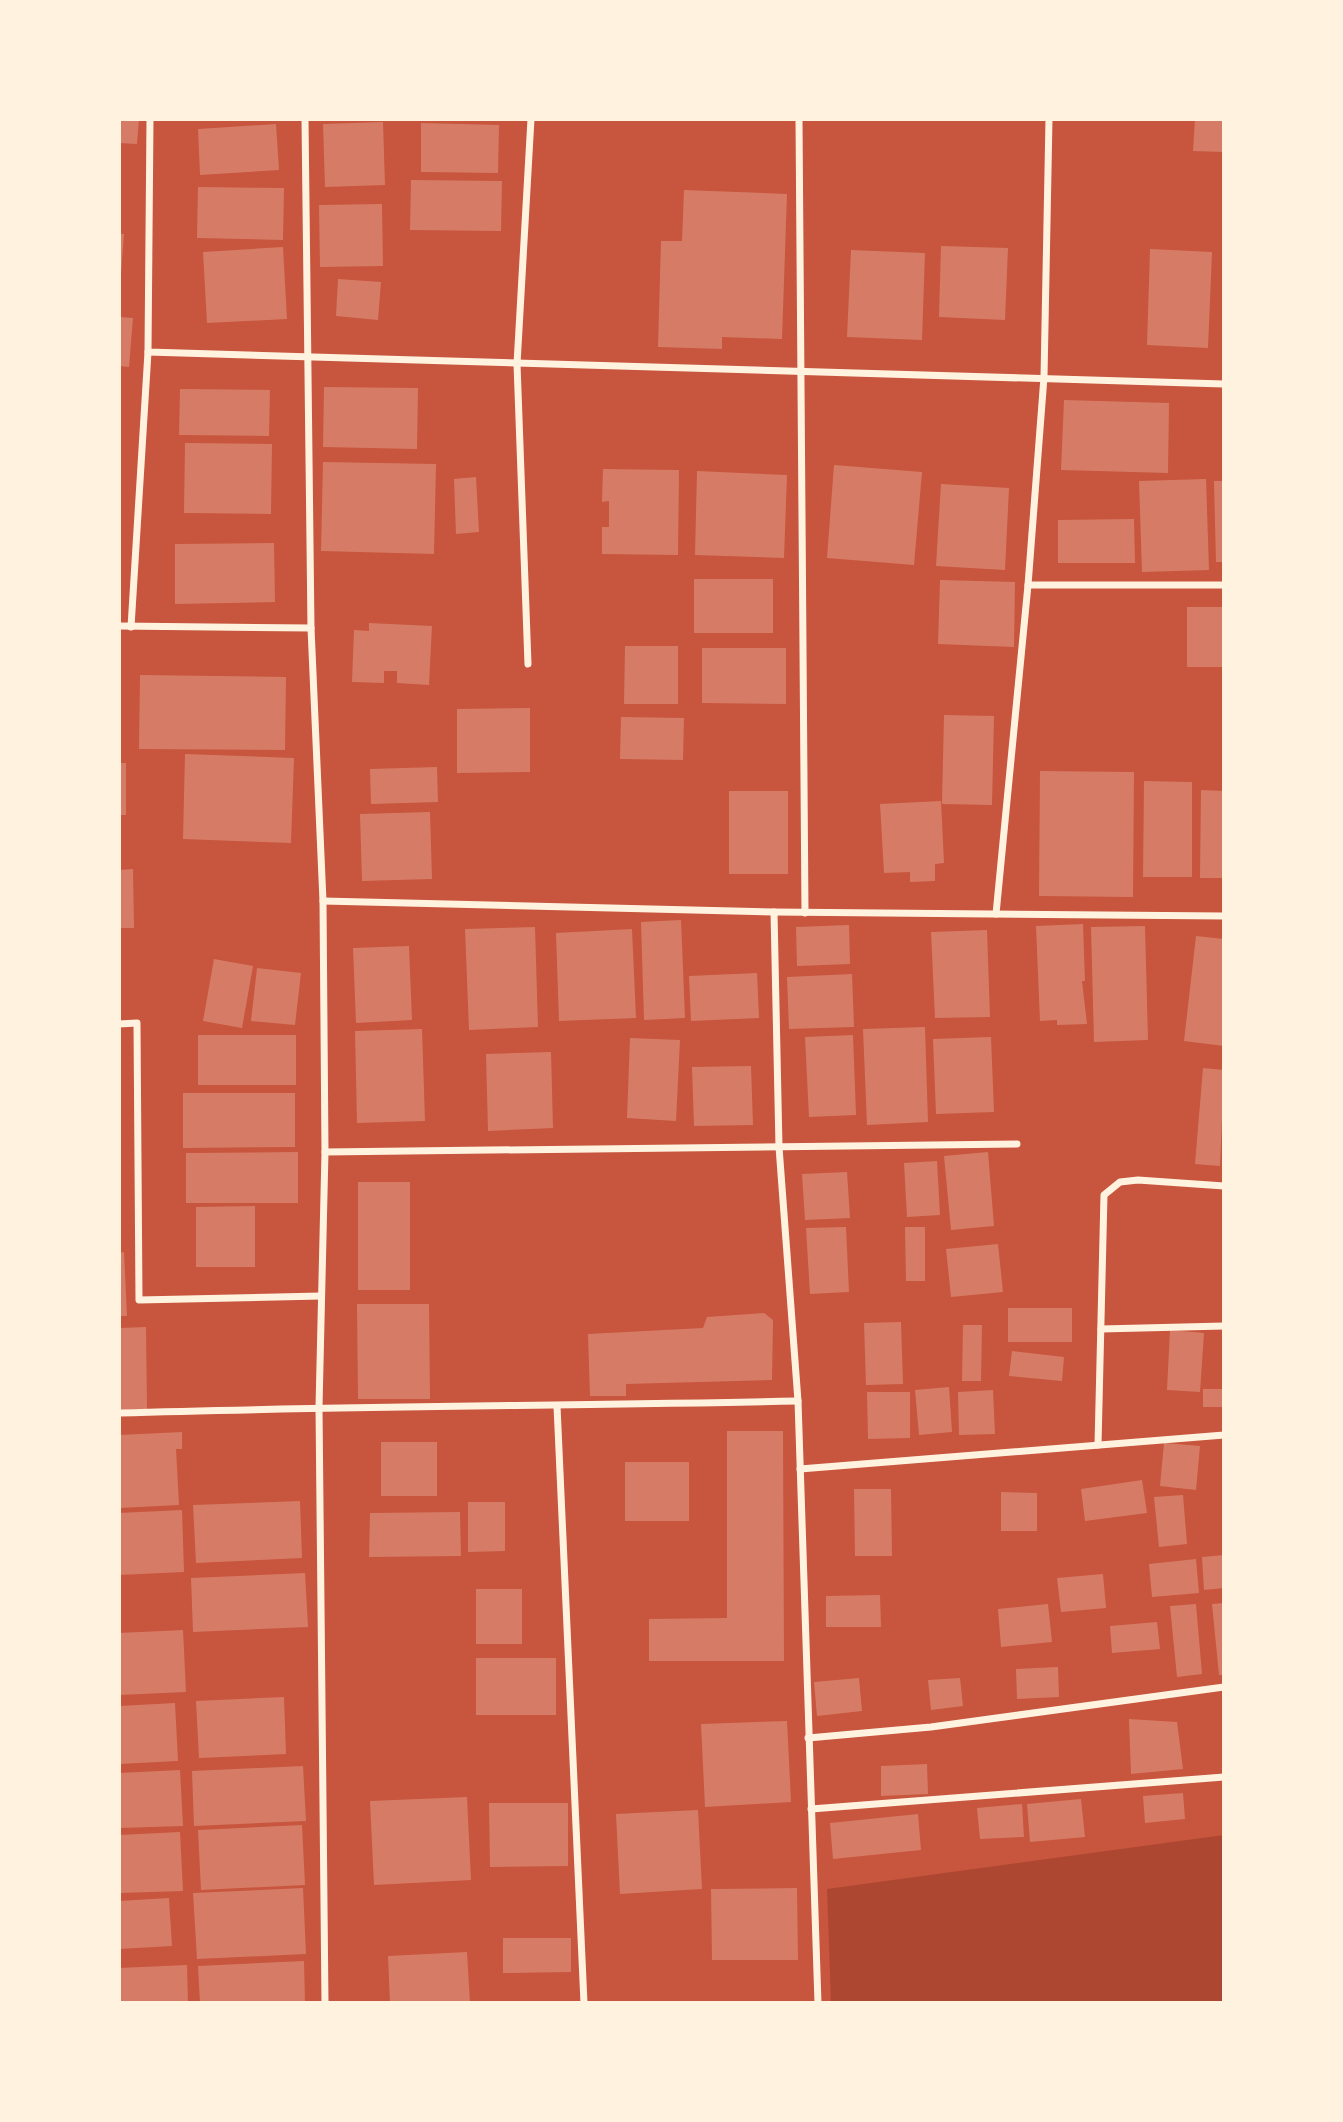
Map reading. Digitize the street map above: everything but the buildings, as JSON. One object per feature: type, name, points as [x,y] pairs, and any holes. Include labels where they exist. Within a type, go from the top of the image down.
[{"type":"street","points":[[131,626],[148,352],[150,119]]},
{"type":"street","points":[[305,119],[311,628],[323,901],[325,1152],[318,1407],[325,2003]]},
{"type":"street","points":[[528,664],[517,364],[531,119]]},
{"type":"street","points":[[799,119],[805,913]]},
{"type":"street","points":[[996,914],[1028,585],[1044,377],[1049,119]]},
{"type":"street","points":[[148,352],[306,359],[1224,384]]},
{"type":"street","points":[[1028,585],[1224,585]]},
{"type":"street","points":[[119,626],[311,628]]},
{"type":"street","points":[[323,901],[805,913],[1224,916]]},
{"type":"street","points":[[774,912],[779,1147],[798,1401],[818,2003]]},
{"type":"street","points":[[119,1024],[136,1023],[139,1300],[321,1296]]},
{"type":"street","points":[[325,1152],[1017,1144]]},
{"type":"street","points":[[1098,1445],[1104,1195],[1120,1182],[1138,1180],[1224,1186]]},
{"type":"street","points":[[1101,1329],[1224,1326]]},
{"type":"street","points":[[119,1413],[318,1407],[798,1401]]},
{"type":"street","points":[[557,1406],[584,2003]]},
{"type":"street","points":[[800,1469],[1224,1435]]},
{"type":"street","points":[[808,1738],[930,1727],[1224,1687]]},
{"type":"street","points":[[811,1809],[1224,1777]]},
{"type":"shaded area","points":[[1224,1835],[1224,2003],[831,2003],[827,1889]]}]
